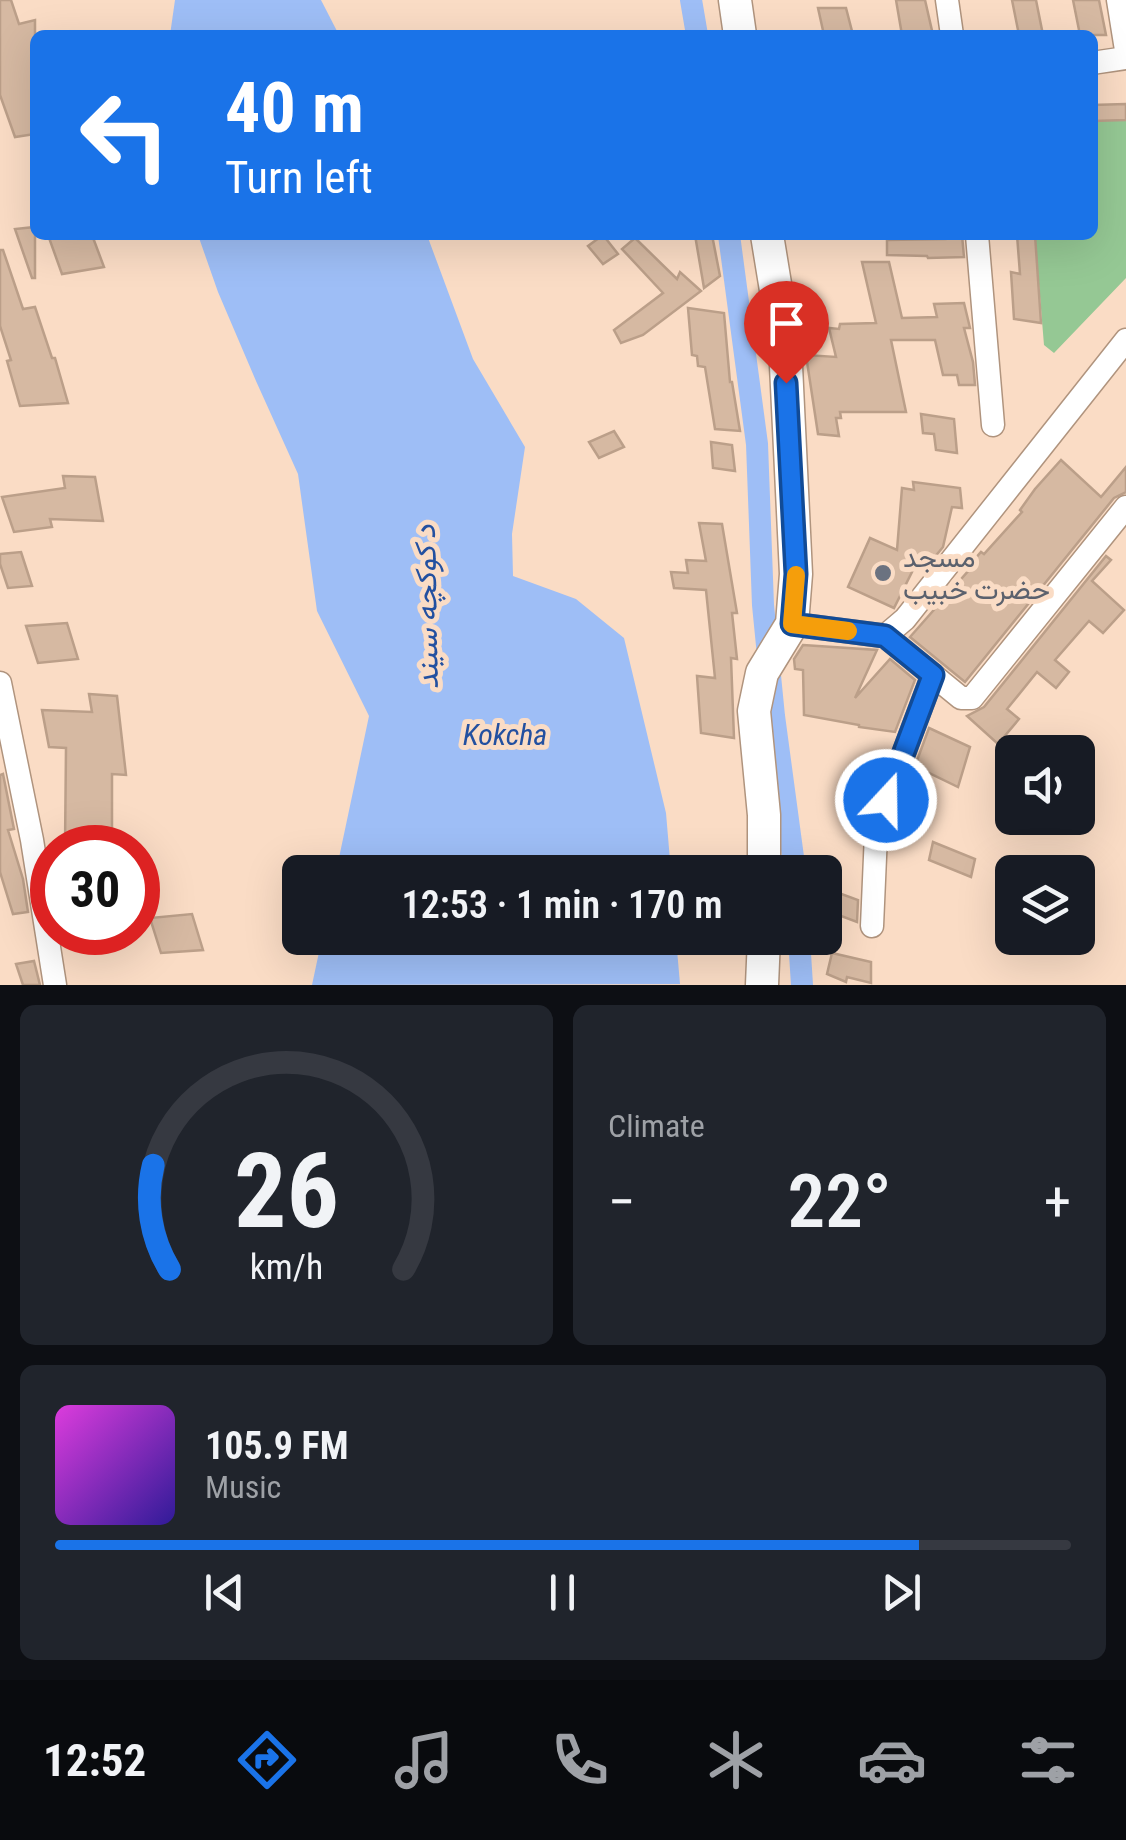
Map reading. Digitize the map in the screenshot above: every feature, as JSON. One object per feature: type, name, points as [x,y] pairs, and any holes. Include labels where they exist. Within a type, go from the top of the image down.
[{"type":"street","points":[[735,0],[739,30]]},
{"type":"street","points":[[947,0],[951,30]]},
{"type":"street","points":[[1118,0],[1126,50]]},
{"type":"street","points":[[1098,62],[1126,58]]},
{"type":"street","points":[[764,855],[754,711],[762,673],[792,624],[796,574],[784,345],[767,240]]},
{"type":"street","points":[[977,240],[993,424]]},
{"type":"street","points":[[885,636],[905,619],[1126,340]]},
{"type":"street","points":[[792,624],[885,636],[961,698],[972,698],[1126,507]]},
{"type":"street","points":[[872,926],[876,834],[933,675]]},
{"type":"street","points":[[0,683],[56,985]]},
{"type":"street","points":[[762,985],[763,955]]},
{"type":"green space","points":[[1126,120],[1126,278],[1054,353],[1044,345],[1035,240],[1098,240],[1098,121]]},
{"type":"water","points":[[175,0],[321,0],[336,30],[171,30]]},
{"type":"water","name":"Kokcha","points":[[200,240],[429,240],[473,359],[525,447],[512,534],[513,576],[576,599],[624,638],[666,813],[670,855],[340,855],[369,716],[317,611],[298,474]]},
{"type":"water","points":[[318,955],[677,955],[680,984],[312,985]]},
{"type":"building","points":[[0,0],[11,0],[19,24],[35,20],[35,30],[30,30],[30,135],[15,137],[0,95]]},
{"type":"building","points":[[896,0],[925,0],[932,30],[901,30]]},
{"type":"building","points":[[1012,0],[1036,0],[1042,30],[1018,30]]},
{"type":"building","points":[[1073,0],[1099,0],[1106,35],[1098,35],[1098,30],[1079,30]]},
{"type":"building","points":[[818,8],[846,8],[852,30],[823,30]]},
{"type":"building","points":[[1126,104],[1126,120],[1098,121],[1098,105]]},
{"type":"building","points":[[30,228],[30,240],[35,240],[35,278],[32,278],[15,229]]},
{"type":"building","points":[[50,240],[94,240],[104,267],[62,274]]},
{"type":"building","points":[[596,240],[607,240],[618,254],[603,264],[588,246]]},
{"type":"building","points":[[637,240],[677,279],[680,272],[701,291],[643,335],[621,343],[614,330],[663,293],[622,249]]},
{"type":"building","points":[[696,240],[713,240],[720,276],[704,288]]},
{"type":"building","points":[[887,240],[962,240],[964,257],[928,258],[887,255]]},
{"type":"building","points":[[1017,240],[1035,240],[1041,323],[1014,319],[1011,272],[1020,274]]},
{"type":"building","points":[[0,250],[23,309],[35,307],[68,403],[20,406],[0,326]]},
{"type":"building","points":[[862,262],[889,262],[902,318],[937,317],[934,304],[964,303],[970,328],[964,328],[975,385],[959,385],[957,375],[943,375],[935,340],[891,340],[906,412],[840,412],[841,418],[836,418],[839,436],[818,434],[806,355],[836,357],[829,328],[876,323]]},
{"type":"building","points":[[688,308],[724,313],[730,382],[740,431],[715,429],[705,367],[698,366],[697,356],[692,355]]},
{"type":"building","points":[[921,414],[954,419],[957,453],[936,450],[934,434],[923,433]]},
{"type":"building","points":[[614,431],[624,447],[599,458],[589,442]]},
{"type":"building","points":[[711,442],[732,445],[735,471],[713,468]]},
{"type":"building","points":[[1061,460],[1101,497],[1126,467],[1126,492],[1114,498],[965,682],[910,637],[981,552],[984,554],[1022,512],[1035,489]]},
{"type":"building","points":[[63,476],[95,477],[103,521],[50,519],[52,527],[14,532],[2,497],[65,488]]},
{"type":"building","points":[[913,482],[960,488],[962,508],[952,507],[943,547],[933,559],[920,556],[894,608],[848,587],[870,538],[897,550],[902,488],[914,490]]},
{"type":"building","points":[[699,523],[722,524],[737,613],[732,613],[737,659],[731,658],[734,738],[701,733],[697,676],[715,678],[706,590],[674,588],[671,572],[688,573],[686,560],[706,561]]},
{"type":"building","points":[[21,552],[32,586],[8,588],[0,554]]},
{"type":"building","points":[[1106,556],[1111,560],[1092,581],[1124,610],[1103,633],[1089,621],[1055,660],[1069,672],[1056,688],[1037,672],[1007,709],[1019,719],[1006,735],[995,735],[995,741],[967,716],[984,707]]},
{"type":"building","points":[[67,623],[78,659],[38,663],[26,626]]},
{"type":"building","points":[[803,645],[877,650],[855,698],[890,659],[915,680],[895,732],[804,715],[803,670],[795,669],[794,659]]},
{"type":"building","points":[[89,694],[117,696],[126,775],[112,774],[112,825],[65,825],[66,748],[49,747],[42,710],[92,712]]},
{"type":"building","points":[[929,728],[970,747],[958,787],[915,766]]},
{"type":"building","points":[[3,774],[14,829],[8,830],[28,912],[13,914],[0,872]]},
{"type":"building","points":[[933,842],[975,859],[971,877],[929,860]]},
{"type":"building","points":[[842,894],[858,900],[857,922],[842,916]]},
{"type":"building","points":[[192,914],[203,950],[161,953],[160,917]]},
{"type":"building","points":[[832,955],[871,962],[871,983],[847,977],[846,982],[827,974]]},
{"type":"building","points":[[34,961],[40,985],[23,985],[16,964]]},
{"type":"waterway","points":[[691,0],[696,30]]},
{"type":"waterway","points":[[730,240],[757,444],[763,605],[793,855]]},
{"type":"waterway","points":[[800,955],[802,985]]},
{"type":"slow traffic","points":[[796,575],[792,624],[848,631]]},
{"type":"place","name":"مسجد حضرت خبیب","points":[[883,573]]},
{"type":"route","points":[[786,383],[796,574],[792,624],[885,636],[933,675],[886,800]]},
{"type":"water label","name":"د کوکچه سیند","points":[[426,607]]}]
